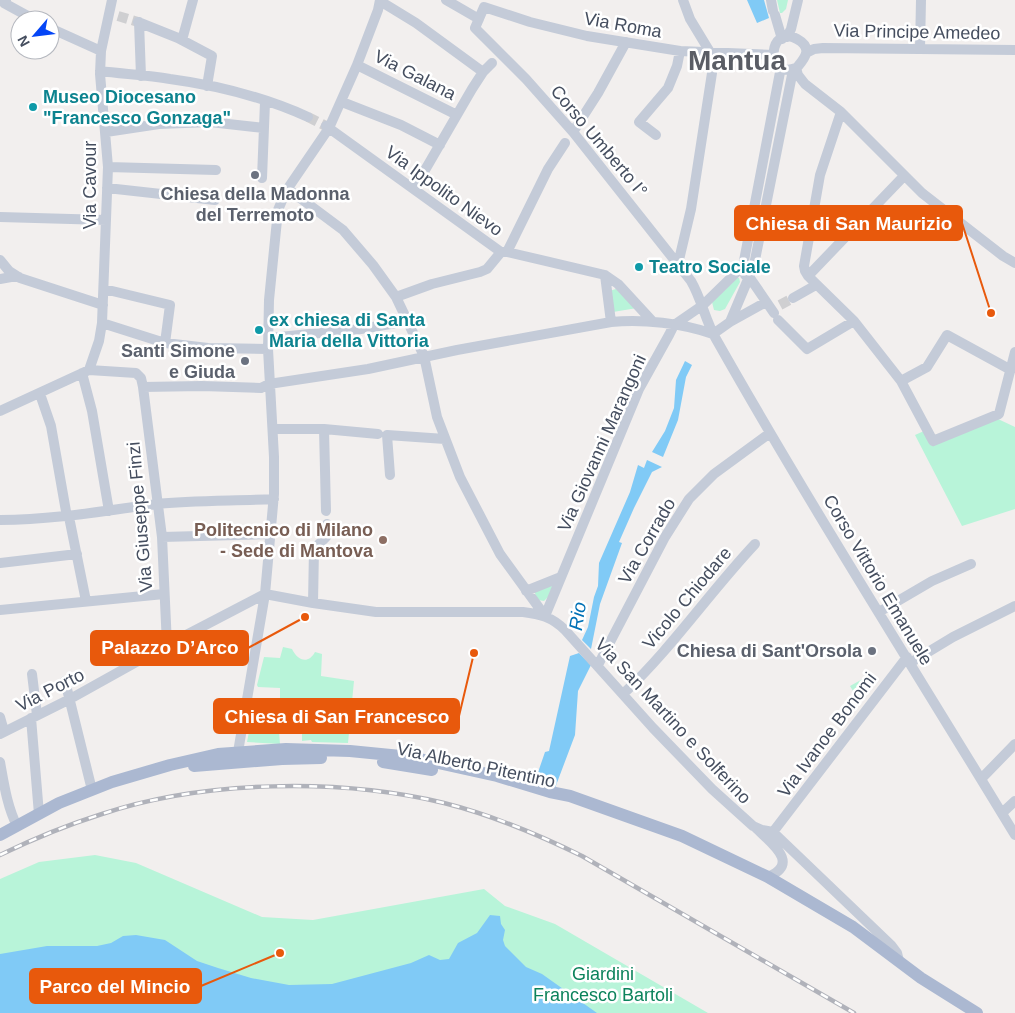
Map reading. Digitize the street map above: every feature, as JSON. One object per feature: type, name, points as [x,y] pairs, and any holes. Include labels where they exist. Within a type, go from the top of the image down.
[{"type":"main road","name":"Via Alberto Pitentino","points":[[0,835],[59,803],[92,790],[156,769],[202,757],[238,752],[286,749],[350,750],[411,757],[497,776],[528,789]]},
{"type":"main road","name":"Via Alberto Pitentino","points":[[156,769],[282,759],[350,759],[411,766],[528,789],[602,812],[629,818],[682,836],[768,877],[853,927],[921,978],[977,1013]]},
{"type":"street","points":[[6,0],[4,3],[17,10]]},
{"type":"street","name":"Via Cavour","points":[[85,374],[98,341],[102,323],[108,167],[100,71],[101,51],[114,14],[112,0]]},
{"type":"street","points":[[180,39],[193,0]]},
{"type":"street","name":"Corso Umberto I°","points":[[446,0],[477,23],[573,132],[691,280],[703,305]]},
{"type":"street","points":[[678,264],[690,209],[712,70],[710,52],[690,19],[683,0]]},
{"type":"street","points":[[771,0],[784,38]]},
{"type":"street","points":[[796,68],[788,70],[780,67],[773,55],[775,45],[791,29],[798,0]]},
{"type":"street","points":[[920,49],[921,0]]},
{"type":"street","points":[[238,752],[265,594],[274,499],[273,429],[268,349],[269,300],[278,210],[288,190],[342,102],[379,3],[416,23],[483,72]]},
{"type":"street","points":[[477,23],[486,5]]},
{"type":"street","name":"Via Roma","points":[[486,5],[530,22],[587,36],[680,51],[773,55]]},
{"type":"street","points":[[141,76],[138,22],[180,39],[212,56],[207,86]]},
{"type":"street","points":[[60,33],[101,51]]},
{"type":"street","points":[[0,411],[85,374],[136,373],[141,378],[143,386],[261,388],[269,384],[368,369],[424,356],[611,322],[630,320],[654,322],[700,329],[715,337],[730,322],[746,271],[792,75],[796,68],[804,61],[806,53],[804,45],[799,40],[784,38]]},
{"type":"street","points":[[573,132],[598,93],[626,42]]},
{"type":"street","name":"Via Principe Amedeo","points":[[806,53],[819,48],[1015,50]]},
{"type":"street","points":[[656,135],[639,122],[668,88],[677,66],[680,51]]},
{"type":"street","points":[[414,189],[483,72],[492,63]]},
{"type":"street","name":"Via Galana","points":[[357,65],[457,115]]},
{"type":"street","points":[[674,326],[746,271],[780,67]]},
{"type":"street","points":[[796,68],[800,78],[810,90],[841,112],[922,193],[942,210],[1015,263]]},
{"type":"street","points":[[100,71],[169,78],[207,86],[265,102],[308,117]]},
{"type":"street","points":[[262,178],[265,102]]},
{"type":"street","points":[[342,102],[401,126],[440,145]]},
{"type":"street","points":[[841,112],[820,175],[804,266],[808,276],[854,321],[901,381],[933,441],[999,414],[1015,352]]},
{"type":"street","points":[[106,132],[159,124],[210,122],[264,128]]},
{"type":"street","name":"Via Ippolito Nievo","points":[[328,127],[504,252],[569,265],[605,275]]},
{"type":"street","points":[[396,297],[432,284],[480,272],[487,268],[504,252],[551,165],[566,143]]},
{"type":"street","points":[[108,167],[216,170]]},
{"type":"street","points":[[808,276],[904,176]]},
{"type":"street","points":[[108,188],[214,200]]},
{"type":"street","points":[[288,190],[342,230],[373,265],[396,297],[424,356],[437,417],[460,477],[500,554],[545,616]]},
{"type":"street","points":[[0,217],[106,220]]},
{"type":"street","points":[[0,260],[9,271],[20,278]]},
{"type":"street","points":[[746,271],[774,310],[807,348],[854,321]]},
{"type":"street","points":[[605,275],[611,322]]},
{"type":"street","points":[[605,275],[618,284],[654,322]]},
{"type":"street","points":[[0,279],[20,278],[103,305]]},
{"type":"street","points":[[793,298],[816,285]]},
{"type":"street","points":[[104,289],[170,305],[165,343]]},
{"type":"street","name":"Corso Vittorio Emanuele","points":[[703,305],[703,310],[715,337],[770,433],[1015,834]]},
{"type":"street","points":[[730,322],[774,310]]},
{"type":"street","points":[[269,338],[353,330],[408,321]]},
{"type":"street","points":[[102,323],[165,343],[208,348],[268,349]]},
{"type":"street","name":"Via Giovanni Marangoni","points":[[545,616],[639,389],[674,326]]},
{"type":"street","points":[[901,381],[926,367],[947,335],[1011,370]]},
{"type":"street","points":[[85,374],[109,511]]},
{"type":"street","name":"Via Giuseppe Finzi","points":[[143,386],[162,537],[167,645]]},
{"type":"street","points":[[40,395],[51,426],[86,601]]},
{"type":"street","points":[[273,429],[324,429],[445,439]]},
{"type":"street","points":[[324,429],[326,511]]},
{"type":"street","name":"Via Corrado","points":[[595,662],[665,537],[690,499],[714,474],[770,433]]},
{"type":"street","points":[[382,435],[390,475]]},
{"type":"street","points":[[0,520],[68,517],[157,504],[274,499]]},
{"type":"street","points":[[313,603],[314,549],[326,537],[327,524]]},
{"type":"street","points":[[162,537],[270,534]]},
{"type":"street","name":"Vicolo Chiodare","points":[[623,694],[657,661],[755,544]]},
{"type":"street","points":[[0,563],[77,554]]},
{"type":"street","points":[[879,612],[932,581],[971,564]]},
{"type":"street","points":[[524,588],[562,576]]},
{"type":"street","points":[[0,610],[164,594]]},
{"type":"street","points":[[265,594],[351,610],[376,612],[486,611],[523,612],[545,616]]},
{"type":"street","name":"Via Porto","points":[[2,732],[70,699],[167,645],[265,594]]},
{"type":"street","points":[[908,660],[1015,606]]},
{"type":"street","name":"Via San Martino e Solferino","points":[[545,616],[556,622],[577,643],[707,784],[747,822],[756,828],[773,832]]},
{"type":"street","name":"Via Ivanoe Bonomi","points":[[773,832],[908,660]]},
{"type":"street","points":[[32,674],[39,814]]},
{"type":"street","points":[[65,681],[92,790]]},
{"type":"street","points":[[0,717],[2,732]]},
{"type":"street","points":[[981,779],[1015,744]]},
{"type":"street","name":"Via Alberto Pitentino","points":[[193,766],[207,761],[233,757],[238,752]]},
{"type":"street","points":[[0,762],[5,793],[17,826]]},
{"type":"street","points":[[1002,813],[1015,801]]},
{"type":"street","points":[[756,828],[777,849],[783,858],[780,870],[768,877]]},
{"type":"street","points":[[773,832],[891,945],[897,953],[899,961]]},
{"type":"green space","points":[[777,0],[788,0],[786,9],[782,13],[780,13]]},
{"type":"green space","points":[[739,278],[740,282],[725,309],[720,311],[714,310],[712,302]]},
{"type":"green space","points":[[616,289],[637,308],[613,312],[609,291]]},
{"type":"green space","points":[[998,419],[1015,427],[1015,509],[962,526],[915,435],[924,431],[932,445]]},
{"type":"green space","points":[[553,585],[548,597],[544,601],[538,600],[534,591]]},
{"type":"green space","points":[[283,647],[292,649],[303,660],[309,659],[315,652],[322,654],[321,676],[354,681],[348,743],[302,741],[302,732],[279,732],[280,744],[247,742],[254,706],[280,705],[280,688],[258,687],[257,685],[264,657],[280,658]]},
{"type":"green space","points":[[868,676],[873,683],[859,701],[850,686]]},
{"type":"green space","name":"Giardini Francesco Bartoli","points":[[95,855],[136,863],[262,917],[313,920],[484,889],[505,906],[555,924],[708,1013],[0,1013],[0,879],[39,862]]},
{"type":"water","points":[[747,0],[764,0],[769,18],[757,23]]},
{"type":"water","points":[[685,361],[692,365],[686,377],[678,420],[663,457],[652,452],[665,431],[674,408],[676,380]]},
{"type":"water","name":"Rio","points":[[647,460],[662,467],[652,472],[619,542],[622,543],[600,604],[591,649],[582,640],[588,627],[598,586],[599,563],[630,492],[638,465],[644,468]]},
{"type":"water","name":"Rio","points":[[579,653],[591,665],[578,691],[575,735],[555,788],[534,784],[545,752],[549,751],[570,656]]},
{"type":"water","points":[[490,915],[500,916],[501,924],[505,930],[503,940],[505,946],[526,967],[542,974],[597,1013],[0,1013],[0,954],[47,946],[97,946],[111,943],[123,936],[136,935],[165,940],[197,961],[251,978],[289,985],[332,984],[411,963],[429,955],[440,960],[449,959],[458,943],[477,933]]},
{"type":"tunnel","points":[[118,16],[138,22]]},
{"type":"tunnel","points":[[308,117],[326,126]]},
{"type":"tunnel","points":[[780,305],[793,298]]},
{"type":"railway","points":[[0,855],[89,818],[142,803],[184,794],[272,786],[361,789],[404,795],[444,803],[497,819],[582,856],[854,1013]]},
{"type":"place","name":"Museo Diocesano \"Francesco Gonzaga\"","points":[[33,107]]},
{"type":"place","name":"Chiesa della Madonna del Terremoto","points":[[255,175]]},
{"type":"place","name":"Teatro Sociale","points":[[639,267]]},
{"type":"place","name":"Chiesa di San Maurizio","points":[[991,313]]},
{"type":"place","name":"ex chiesa di Santa Maria della Vittoria","points":[[259,330]]},
{"type":"place","name":"Santi Simone e Giuda","points":[[245,361]]},
{"type":"place","name":"Politecnico di Milano - Sede di Mantova","points":[[383,540]]},
{"type":"place","name":"Palazzo D’Arco","points":[[305,617]]},
{"type":"place","name":"Chiesa di Sant'Orsola","points":[[872,651]]},
{"type":"place","name":"Chiesa di San Francesco","points":[[474,653]]},
{"type":"place","name":"Parco del Mincio","points":[[280,953]]},
{"type":"district","name":"Mantua","points":[[737,60]]}]
